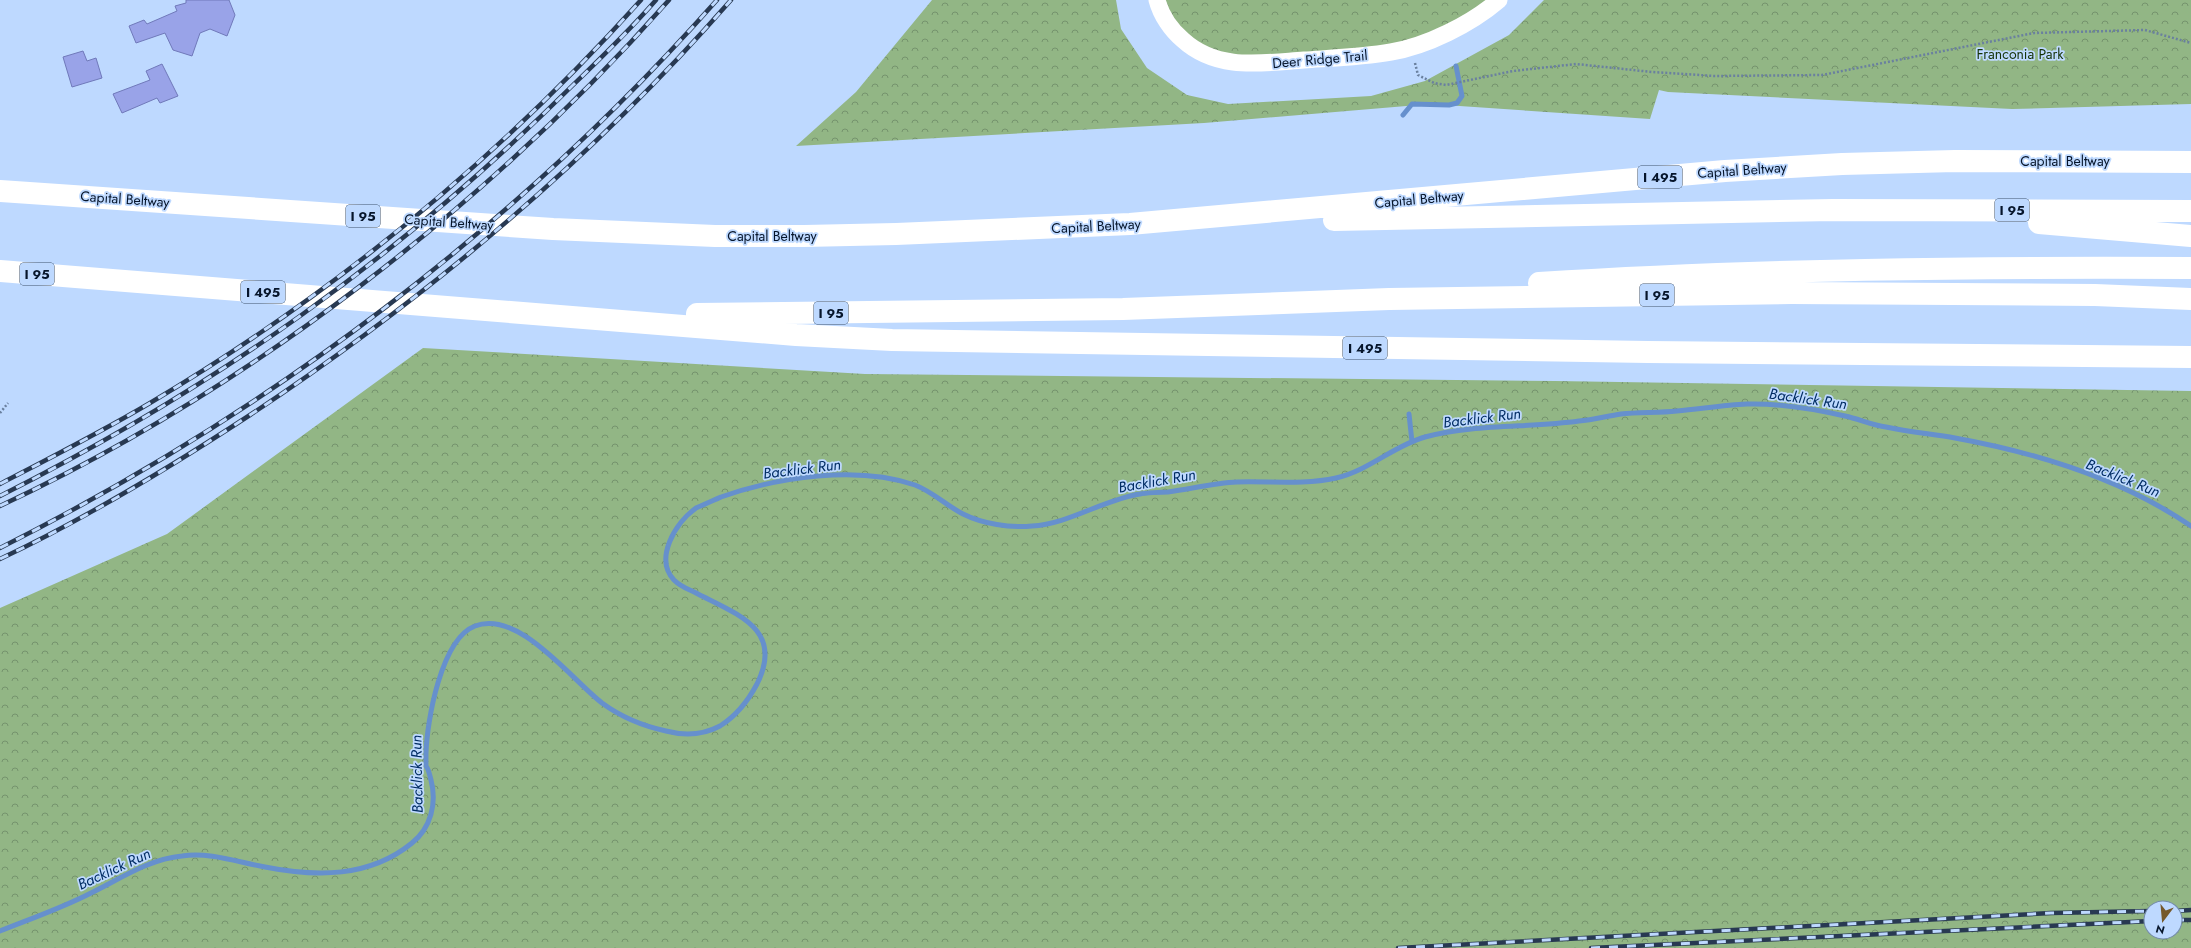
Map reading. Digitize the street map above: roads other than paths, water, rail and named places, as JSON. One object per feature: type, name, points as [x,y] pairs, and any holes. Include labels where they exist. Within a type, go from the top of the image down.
[{"type":"highway","name":"Capital Beltway","points":[[0,191],[553,229],[715,236],[804,236],[896,234],[1130,224],[1725,171],[1842,164],[1978,161],[2191,162]]},
{"type":"highway","name":"I 95","points":[[1130,224],[1833,210],[2191,211]]},
{"type":"highway","points":[[1833,210],[1937,215],[2191,236]]},
{"type":"highway","points":[[1123,309],[1634,277],[1853,270],[2191,268]]},
{"type":"highway","name":"I 95","points":[[0,271],[74,277]]},
{"type":"highway","name":"I 495","points":[[74,277],[452,307]]},
{"type":"highway","name":"I 95","points":[[452,307],[540,314],[795,313],[1123,309],[1397,299],[1791,293],[2095,295],[2191,299]]},
{"type":"highway","name":"I 495","points":[[540,314],[796,335],[993,343],[2191,357]]},
{"type":"street","name":"Deer Ridge Trail","points":[[1157,0],[1158,7],[1174,33],[1188,45],[1204,55],[1223,61],[1249,64],[1357,57],[1392,52],[1462,26],[1499,0]]},
{"type":"waterway","points":[[1403,115],[1412,104],[1449,105],[1457,103],[1462,96],[1456,66]]},
{"type":"waterway","name":"Backlick Run","points":[[0,931],[69,904],[146,865],[170,858],[203,855],[284,870],[323,873],[360,869],[378,863],[395,854],[419,837],[428,823],[433,806],[433,789],[426,766],[426,753],[429,721],[433,702],[438,682],[453,647],[463,634],[475,626],[492,623],[509,627],[526,637],[543,649],[602,703],[617,713],[641,724],[680,734],[700,733],[720,726],[736,713],[746,702],[757,684],[764,665],[765,650],[761,637],[742,617],[677,583],[668,571],[666,562],[667,552],[675,532],[681,523],[696,508],[721,497],[743,490],[792,479],[843,475],[892,479],[922,488],[957,511],[979,520],[1006,526],[1032,526],[1059,521],[1112,501],[1140,494],[1168,492],[1228,483],[1299,482],[1336,478],[1371,464],[1413,441],[1444,433],[1482,428],[1590,420],[1621,414],[1670,412],[1730,405],[1759,404],[1821,411],[1850,417],[1881,426],[1955,438],[2017,451],[2108,481],[2164,509],[2191,526]]},
{"type":"waterway","points":[[1409,414],[1412,442]]},
{"type":"railway","points":[[0,484],[94,435],[150,403],[218,361],[284,317],[348,270],[471,168],[530,114],[587,58],[641,0]]},
{"type":"railway","points":[[0,496],[80,454],[156,410],[231,363],[302,314],[372,262],[440,207],[507,148],[604,54],[656,0]]},
{"type":"railway","points":[[0,506],[93,459],[184,407],[273,349],[360,286],[443,220],[523,149],[598,76],[669,0]]},
{"type":"railway","points":[[0,548],[100,495],[198,437],[293,375],[384,308],[473,237],[558,162],[640,83],[717,0]]},
{"type":"railway","points":[[0,559],[64,527],[127,492],[189,454],[316,370],[380,323],[504,224],[564,171],[622,116],[731,0]]},
{"type":"railway","points":[[2183,910],[2191,910]]},
{"type":"railway","points":[[1398,948],[2051,913],[2143,911]]},
{"type":"railway","points":[[2183,920],[2191,920]]},
{"type":"railway","points":[[1591,948],[2143,921]]},
{"type":"park label","name":"Franconia Park","points":[[2020,54]]}]
